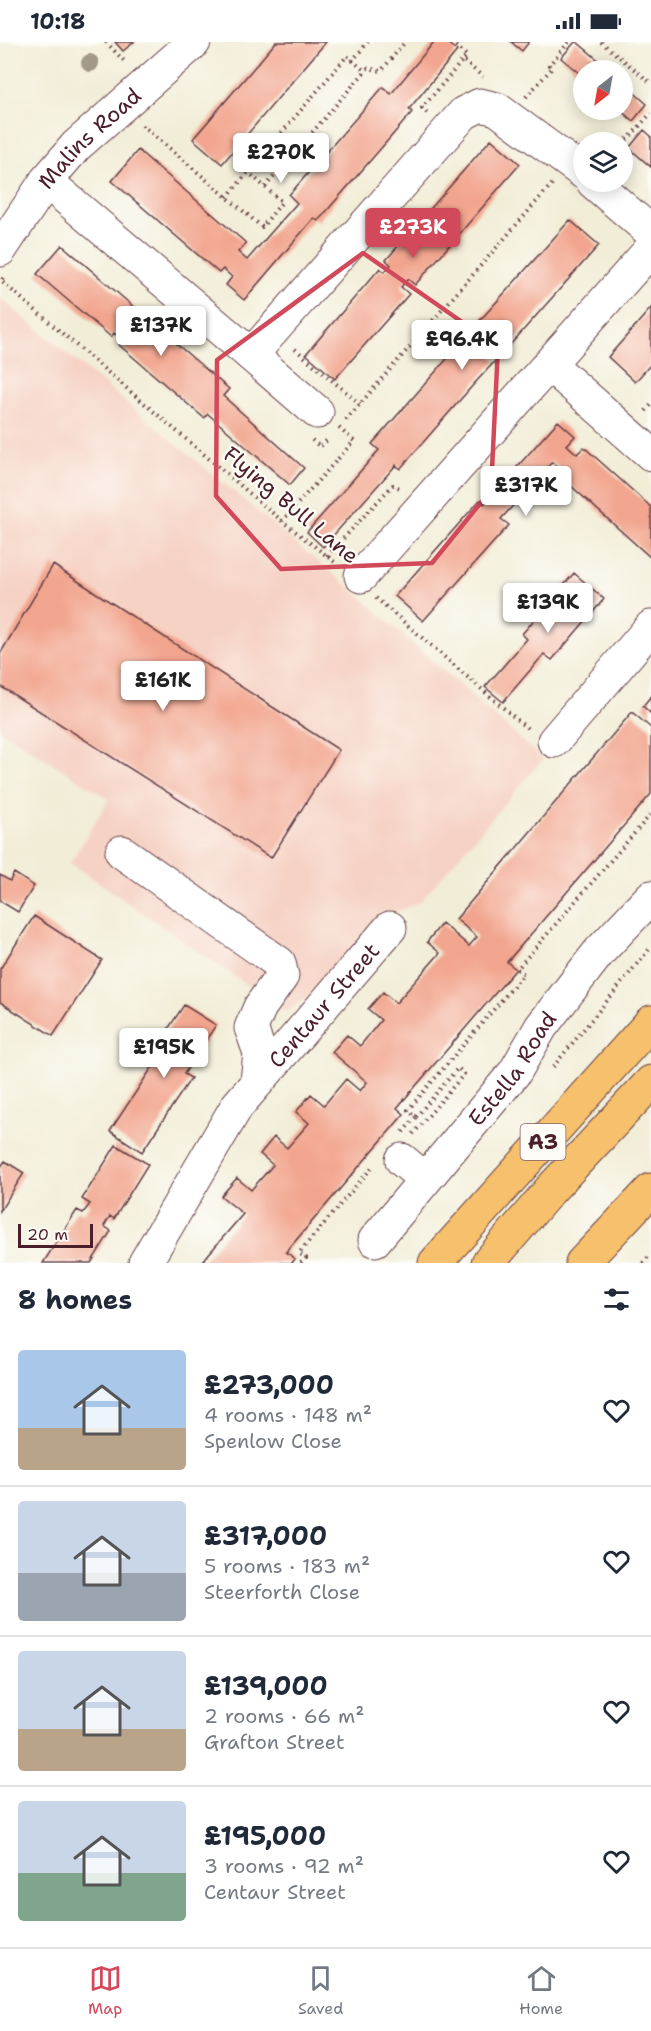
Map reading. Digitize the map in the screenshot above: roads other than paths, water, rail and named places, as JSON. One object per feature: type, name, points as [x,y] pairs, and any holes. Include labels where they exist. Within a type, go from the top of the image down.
[{"type":"main road","name":"A3","points":[[435,1263],[651,1022]]},
{"type":"main road","points":[[488,1263],[550,1190],[651,1082]]},
{"type":"main road","points":[[582,1263],[651,1190]]},
{"type":"street","name":"Malins Road","points":[[0,250],[46,181],[76,146],[194,42]]},
{"type":"street","points":[[251,355],[464,113],[480,105],[497,109],[573,165]]},
{"type":"street","points":[[46,181],[317,412]]},
{"type":"street","points":[[605,192],[651,232]]},
{"type":"street","points":[[357,578],[550,365],[651,249]]},
{"type":"street","points":[[550,365],[651,454]]},
{"type":"street","points":[[554,726],[651,627]]},
{"type":"street","name":"Centaur Street","points":[[122,852],[279,963],[282,976],[260,1007],[251,1028],[260,1053],[257,1082]]},
{"type":"street","name":"Estella Road","points":[[375,1240],[401,1168],[515,1072],[541,1027],[599,952],[651,897]]},
{"type":"street","name":"Centaur Street","points":[[145,1263],[237,1106],[390,928]]}]
